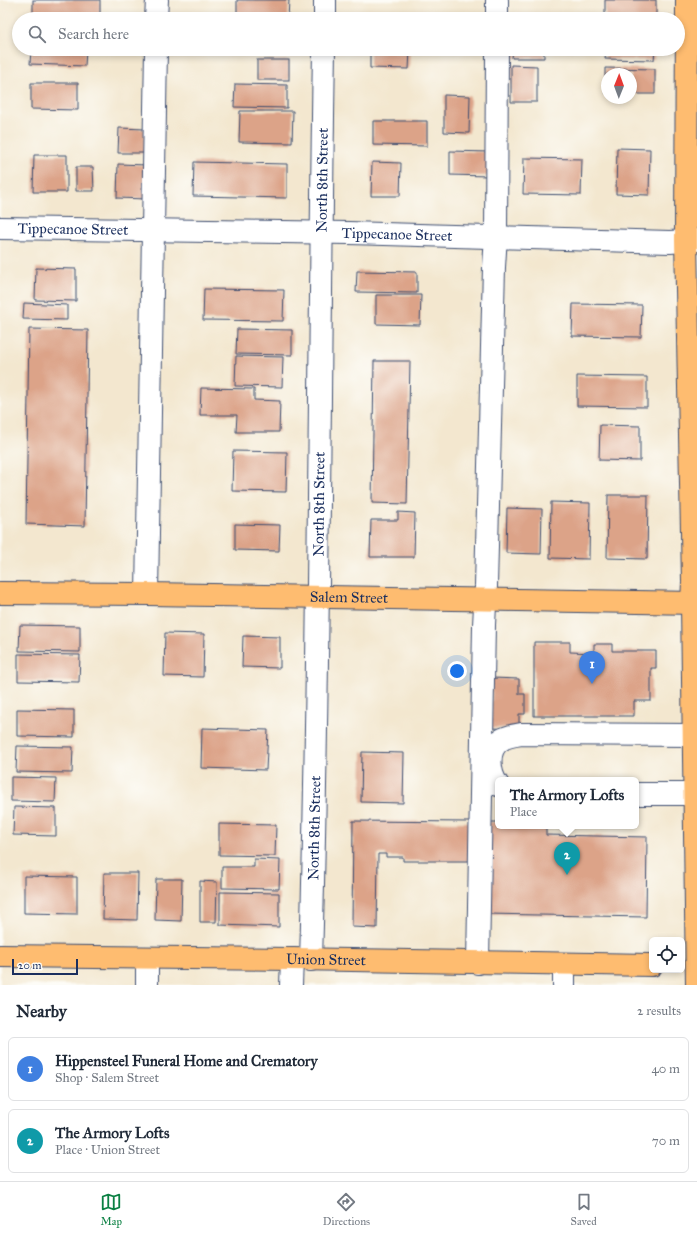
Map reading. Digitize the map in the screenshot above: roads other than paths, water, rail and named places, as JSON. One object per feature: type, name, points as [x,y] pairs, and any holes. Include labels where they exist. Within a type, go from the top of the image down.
[{"type":"main road","points":[[687,0],[692,240],[695,794],[693,971]]},
{"type":"main road","name":"Salem Street","points":[[0,593],[147,594],[694,604]]},
{"type":"main road","name":"Union Street","points":[[0,956],[478,963],[564,974],[649,965]]},
{"type":"street","points":[[156,12],[157,0]]},
{"type":"street","points":[[325,0],[325,12]]},
{"type":"street","points":[[497,0],[497,12]]},
{"type":"street","points":[[147,594],[156,56]]},
{"type":"street","name":"North 8th Street","points":[[291,985],[302,960],[318,598],[324,56]]},
{"type":"street","points":[[478,963],[484,632],[496,236],[497,56]]},
{"type":"street","name":"Tippecanoe Street","points":[[0,228],[321,232],[670,242],[692,240]]},
{"type":"street","points":[[495,780],[492,776],[490,762],[492,749],[499,741],[508,737],[522,734],[694,735]]},
{"type":"street","points":[[639,794],[695,794]]},
{"type":"street","points":[[146,985],[147,958]]},
{"type":"place","name":"Hippensteel Funeral Home and Crematory","points":[[592,684]]},
{"type":"place","name":"The Armory Lofts","points":[[567,875]]}]
